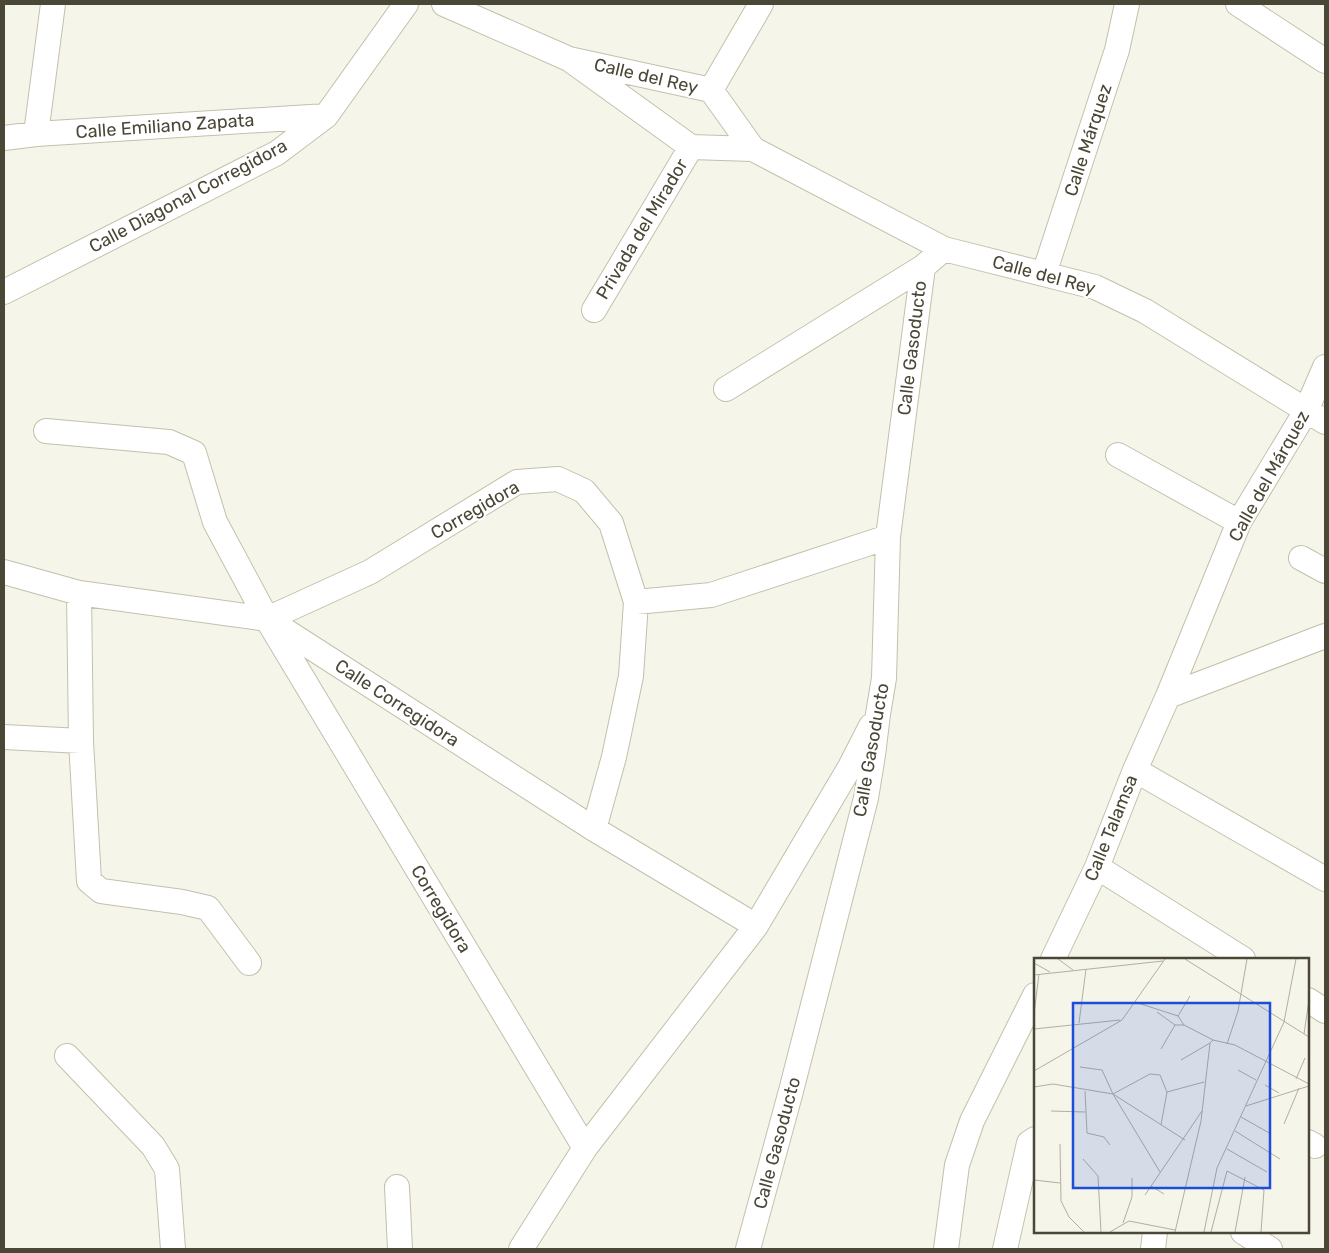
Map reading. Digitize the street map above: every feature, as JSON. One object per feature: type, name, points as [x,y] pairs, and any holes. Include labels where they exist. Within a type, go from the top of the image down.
[{"type":"street","points":[[36,134],[53,4]]},
{"type":"street","name":"Calle Diagonal Corregidora","points":[[4,292],[277,153],[326,116],[406,4]]},
{"type":"street","name":"Calle del Rey","points":[[444,4],[569,59],[711,90],[752,149]]},
{"type":"street","points":[[711,90],[761,4]]},
{"type":"street","name":"Calle Márquez","points":[[1044,274],[1117,50],[1127,4]]},
{"type":"street","points":[[1238,4],[1325,61]]},
{"type":"street","name":"Calle del Rey","points":[[569,59],[691,147],[752,149],[944,249],[1095,287],[1145,311],[1316,416]]},
{"type":"street","name":"Calle Emiliano Zapata","points":[[4,138],[36,134],[326,116]]},
{"type":"street","name":"Privada del Mirador","points":[[594,310],[691,147]]},
{"type":"street","name":"Calle Gasoducto","points":[[748,1249],[791,1091],[866,798],[884,678],[888,537],[923,268],[944,249]]},
{"type":"street","points":[[726,389],[923,268]]},
{"type":"street","name":"Calle del Márquez","points":[[1168,696],[1239,522],[1316,416],[1325,367]]},
{"type":"street","name":"Corregidora","points":[[46,431],[169,442],[194,453],[215,522],[266,619],[585,1148]]},
{"type":"street","points":[[1118,455],[1239,522]]},
{"type":"street","name":"Corregidora","points":[[266,619],[370,572],[517,482],[558,479],[584,491],[611,523],[636,602],[630,676],[614,757],[594,829]]},
{"type":"street","points":[[636,602],[711,595],[888,537]]},
{"type":"street","points":[[1300,558],[1325,571]]},
{"type":"street","name":"Calle Corregidora","points":[[4,572],[80,594],[266,619],[594,829],[756,926]]},
{"type":"street","points":[[80,594],[81,741],[89,881],[101,891],[182,902],[208,908],[249,963]]},
{"type":"street","points":[[1168,696],[1325,636]]},
{"type":"street","name":"Calle Talamsa","points":[[1053,958],[1097,867],[1135,770],[1168,696]]},
{"type":"street","points":[[529,1246],[585,1148],[756,926],[850,767],[878,714]]},
{"type":"street","points":[[4,737],[81,741]]},
{"type":"street","points":[[1135,770],[1325,878]]},
{"type":"street","points":[[1097,867],[1241,958]]},
{"type":"street","points":[[946,1249],[956,1164],[972,1121],[1034,997]]},
{"type":"street","points":[[1309,1001],[1325,1011]]},
{"type":"street","points":[[67,1056],[153,1146],[166,1169],[174,1249]]},
{"type":"street","points":[[1005,1249],[1030,1144],[1034,1141]]},
{"type":"street","points":[[397,1187],[400,1249]]},
{"type":"street","points":[[1153,1249],[1155,1233]]},
{"type":"street","points":[[1245,1233],[1270,1249]]}]
